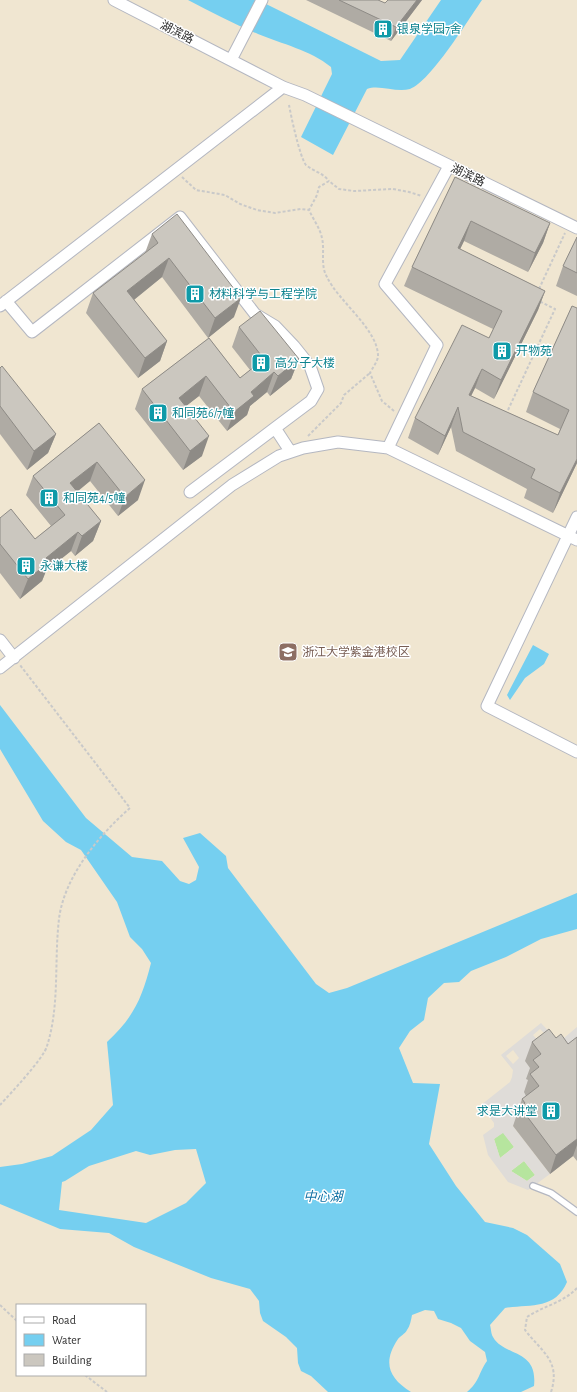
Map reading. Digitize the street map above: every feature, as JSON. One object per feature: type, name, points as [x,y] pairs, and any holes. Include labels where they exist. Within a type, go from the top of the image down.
[{"type":"street","name":"湖滨路","points":[[114,0],[234,55],[283,87],[305,95],[573,227]]},
{"type":"street","points":[[234,55],[262,0]]},
{"type":"street","points":[[190,492],[311,401],[318,389],[310,366],[276,326],[255,314],[180,217],[32,332],[3,303],[283,87]]},
{"type":"street","points":[[388,448],[438,345],[385,284],[449,166]]},
{"type":"street","points":[[275,428],[290,452]]},
{"type":"street","points":[[0,668],[232,485],[263,465],[290,452],[303,448],[338,442],[388,448],[572,538]]},
{"type":"street","points":[[577,517],[572,538],[487,706],[577,752]]},
{"type":"street","points":[[0,640],[14,658]]},
{"type":"lane","points":[[532,1186],[551,1194],[577,1212]]},
{"type":"path","points":[[288,105],[301,153],[306,164],[325,176],[339,189],[354,191],[393,190],[409,192],[431,199]]},
{"type":"path","points":[[176,169],[186,182],[196,190],[225,195],[240,204],[257,210],[275,213],[301,209],[308,210]]},
{"type":"path","points":[[308,210],[317,196],[319,187],[329,181]]},
{"type":"path","points":[[303,448],[310,434],[335,409],[341,402],[344,395],[370,374],[378,357],[373,339],[326,277],[323,265],[322,238],[308,210]]},
{"type":"path","points":[[537,292],[573,227]]},
{"type":"path","points":[[508,410],[556,309],[534,298]]},
{"type":"path","points":[[370,374],[382,401],[394,411],[404,414]]},
{"type":"path","points":[[0,1105],[47,1048],[54,1009],[59,917],[65,896],[76,873],[88,854],[113,823],[130,808],[14,658]]},
{"type":"path","points":[[551,1392],[555,1380],[554,1369],[545,1351],[525,1330],[527,1318],[538,1310],[559,1302],[577,1288]]},
{"type":"path","points":[[0,1305],[16,1320]]},
{"type":"path","points":[[86,1376],[107,1392]]},
{"type":"shaded area","name":"浙江大学紫金港校区","points":[[0,0],[577,0],[577,1392],[0,1392]]},
{"type":"shaded area","points":[[541,1023],[552,1035],[559,1039],[564,1038],[577,1027],[577,1059],[534,1073],[533,1104],[513,1126],[550,1174],[528,1190],[508,1182],[488,1155],[483,1135],[494,1127],[494,1123],[481,1105],[510,1082],[512,1077],[513,1070],[501,1055]],"holes":[[[540,1029],[548,1037],[540,1043],[533,1035]],[[513,1050],[519,1058],[513,1064],[506,1056]],[[503,1133],[514,1147],[500,1158],[494,1139]],[[524,1161],[535,1175],[527,1181],[511,1171]]]},
{"type":"green space","points":[[503,1132],[514,1147],[500,1158],[494,1139]]},
{"type":"green space","points":[[524,1161],[535,1175],[527,1181],[511,1171]]},
{"type":"water","points":[[188,0],[258,0],[381,61],[400,60],[441,0],[482,0],[438,63],[419,84],[405,90],[377,87],[367,89],[333,155],[301,137],[332,74],[331,67],[314,56],[249,30]]},
{"type":"water","points":[[533,645],[549,654],[544,664],[525,678],[510,700],[507,695]]},
{"type":"water","name":"中心湖","points":[[0,705],[86,818],[132,857],[162,861],[180,881],[189,884],[196,880],[199,867],[183,838],[200,833],[226,856],[228,868],[316,984],[329,993],[347,988],[577,893],[577,929],[541,939],[506,957],[471,971],[459,982],[444,983],[428,998],[424,1020],[410,1031],[399,1048],[413,1083],[440,1084],[429,1144],[456,1186],[485,1222],[513,1228],[527,1235],[560,1264],[567,1282],[562,1291],[556,1297],[541,1304],[505,1308],[490,1325],[492,1336],[498,1343],[526,1359],[531,1365],[534,1374],[534,1386],[521,1392],[467,1392],[477,1381],[487,1361],[485,1352],[470,1341],[461,1328],[438,1319],[434,1311],[425,1310],[412,1315],[408,1328],[398,1339],[390,1355],[389,1363],[393,1375],[403,1387],[411,1392],[328,1392],[311,1376],[301,1371],[298,1363],[297,1348],[286,1337],[263,1321],[260,1313],[259,1301],[250,1289],[211,1278],[134,1247],[109,1233],[60,1229],[0,1204],[0,1167],[22,1164],[52,1156],[91,1130],[113,1105],[107,1042],[124,1024],[136,1006],[144,987],[151,963],[142,949],[130,937],[117,902],[81,850],[66,842],[43,821],[0,749]],"holes":[[[196,1149],[206,1183],[186,1203],[146,1223],[59,1210],[62,1182],[89,1166],[136,1151],[150,1155],[175,1150]]]},
{"type":"building","points":[[339,0],[378,0],[385,3],[388,0],[417,0],[396,27]]},
{"type":"building","name":"开物苑","points":[[455,177],[550,223],[535,253],[471,221],[458,248],[545,291],[501,380],[482,369],[469,395],[558,435],[569,410],[533,392],[572,306],[577,308],[577,459],[560,493],[531,478],[535,469],[463,432],[458,407],[445,436],[415,418],[462,325],[489,338],[502,311],[412,267]]},
{"type":"building","points":[[177,214],[241,298],[215,318],[169,258],[127,291],[167,341],[145,358],[93,293],[158,243],[152,234]]},
{"type":"building","points":[[577,237],[577,273],[563,266]]},
{"type":"building","points":[[260,311],[299,359],[278,376],[274,372],[251,392],[254,396],[234,412],[206,376],[179,398],[209,436],[190,451],[142,389],[209,338],[240,378],[264,359],[239,327]]},
{"type":"building","points":[[2,366],[56,434],[34,451],[0,406],[0,368]]},
{"type":"building","points":[[99,423],[145,480],[125,497],[97,462],[70,483],[101,521],[82,536],[78,532],[46,558],[49,562],[28,579],[0,544],[0,518],[11,509],[35,539],[65,515],[33,476]]},
{"type":"building","name":"求是大讲堂","points":[[549,1029],[556,1038],[561,1034],[568,1044],[577,1037],[577,1139],[556,1155],[520,1107],[525,1103],[522,1099],[539,1086],[530,1074],[539,1067],[533,1060],[541,1054],[532,1042]]},
{"type":"place","name":"银泉学园7舍","points":[[383,29]]},
{"type":"place","name":"材料科学与工程学院","points":[[195,294]]},
{"type":"place","name":"开物苑","points":[[502,351]]},
{"type":"place","name":"高分子大楼","points":[[261,363]]},
{"type":"place","name":"和同苑6/7幢","points":[[158,413]]},
{"type":"place","name":"和同苑4/5幢","points":[[49,498]]},
{"type":"place","name":"永谦大楼","points":[[26,566]]},
{"type":"place","name":"浙江大学紫金港校区","points":[[288,652]]},
{"type":"place","name":"求是大讲堂","points":[[551,1111]]}]
